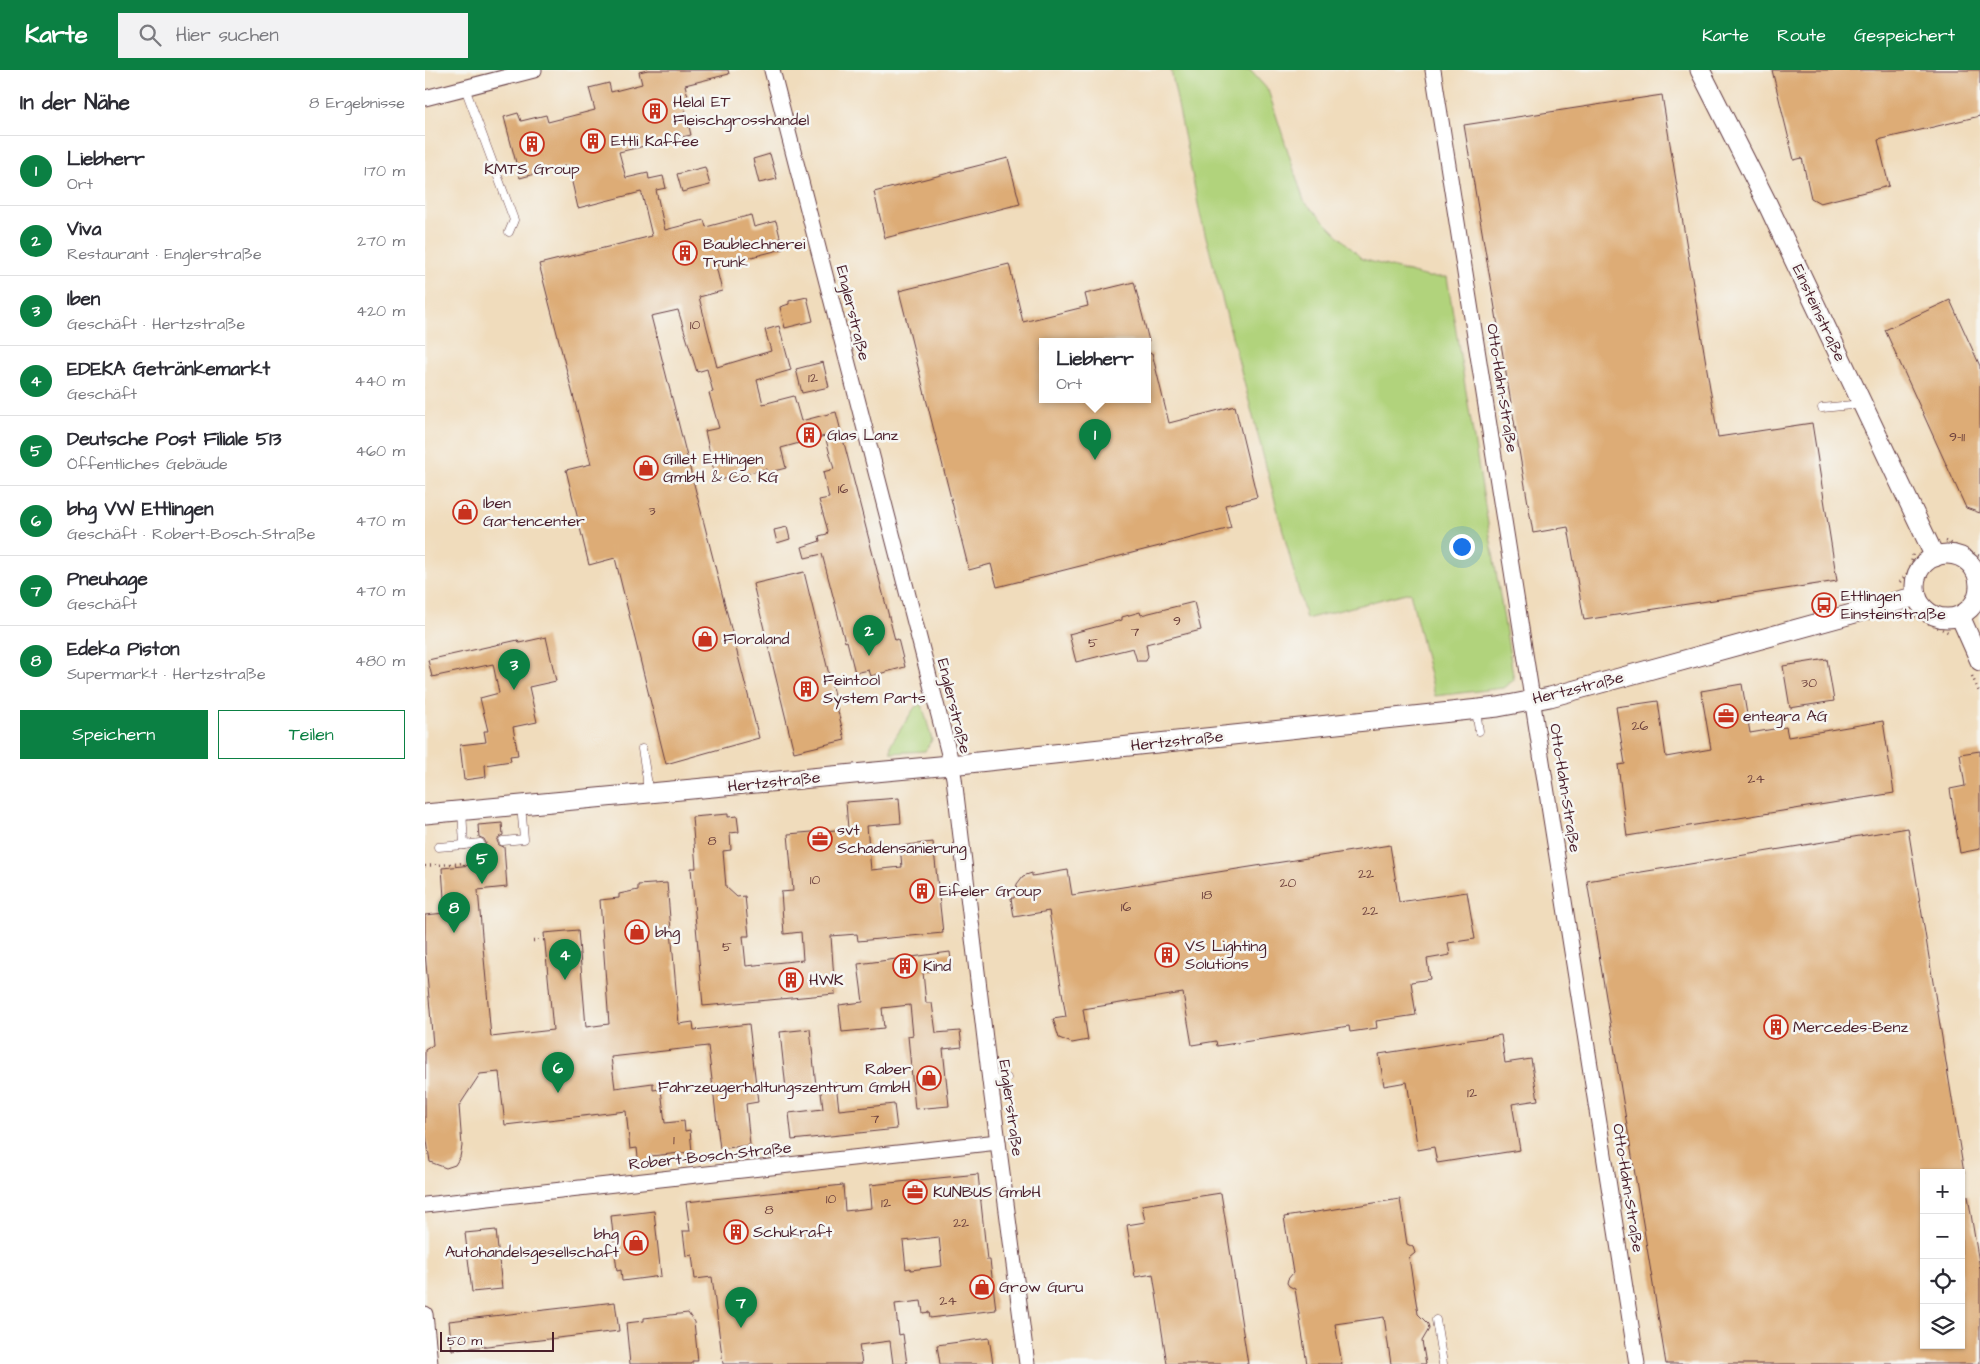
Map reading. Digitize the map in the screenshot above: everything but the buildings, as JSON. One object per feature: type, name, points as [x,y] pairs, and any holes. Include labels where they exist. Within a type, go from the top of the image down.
[{"type":"street","points":[[425,98],[534,70]]},
{"type":"street","name":"Englerstraße","points":[[773,70],[945,736],[955,788],[990,1081],[1027,1364]]},
{"type":"street","name":"Otto-Hahn-Straße","points":[[1433,70],[1637,1364]]},
{"type":"street","name":"Einsteinstraße","points":[[1700,70],[1767,203],[1935,557]]},
{"type":"street","points":[[1945,554],[1956,556],[1965,560],[1979,576],[1978,595],[1968,611],[1960,616],[1944,618],[1929,613],[1922,606],[1917,596],[1915,587],[1920,569],[1935,557],[1945,554]]},
{"type":"street","name":"Hertzstraße","points":[[425,814],[950,765],[1475,710],[1533,700],[1917,596]]},
{"type":"street","points":[[1960,616],[1980,661]]},
{"type":"street","name":"Robert-Bosch-Straße","points":[[425,1205],[999,1142]]},
{"type":"street","points":[[425,1314],[430,1364]]},
{"type":"lane","points":[[465,88],[514,220],[509,232]]},
{"type":"lane","points":[[1822,408],[1861,404]]},
{"type":"lane","points":[[1475,710],[1479,731]]},
{"type":"lane","points":[[642,749],[647,779],[647,794]]},
{"type":"lane","points":[[503,841],[524,839],[521,805]]},
{"type":"lane","points":[[462,810],[465,844]]},
{"type":"lane","points":[[438,847],[480,843]]},
{"type":"lane","points":[[990,1081],[1007,1078]]},
{"type":"lane","points":[[1436,1320],[1443,1364]]},
{"type":"path","points":[[1943,537],[1947,541],[1980,556]]},
{"type":"path","points":[[1893,587],[1910,570],[1913,554],[1911,545]]},
{"type":"path","points":[[1902,616],[1909,615],[1949,632]]},
{"type":"path","points":[[425,866],[464,863],[464,866]]},
{"type":"path","points":[[533,942],[545,940]]},
{"type":"green space","points":[[1171,70],[1250,70],[1268,90],[1304,201],[1362,259],[1427,277],[1447,277],[1514,680],[1503,688],[1435,696],[1410,592],[1306,619],[1200,214]]},
{"type":"green space","points":[[922,704],[932,740],[925,751],[891,753],[891,744],[915,707]]},
{"type":"place","name":"Helal ET Fleischgrosshandel","points":[[655,111]]},
{"type":"place","name":"Ettli Kaffee","points":[[593,141]]},
{"type":"place","name":"KMTS Group","points":[[532,144]]},
{"type":"place","name":"Baublechnerei Trunk","points":[[685,253]]},
{"type":"place","name":"Glas Lanz","points":[[809,435]]},
{"type":"place","name":"Liebherr","points":[[1095,460]]},
{"type":"place","name":"Gillet Ettlingen GmbH & Co. KG","points":[[646,468]]},
{"type":"place","name":"Iben Gartencenter","points":[[465,512]]},
{"type":"place","name":"Ettlingen Einsteinstraße","points":[[1824,605]]},
{"type":"place","name":"Floraland","points":[[705,639]]},
{"type":"place","name":"Viva","points":[[869,656]]},
{"type":"place","name":"Feintool System Parts","points":[[806,689]]},
{"type":"place","name":"Iben","points":[[514,690]]},
{"type":"place","name":"entegra AG","points":[[1726,716]]},
{"type":"place","name":"svt Schadensanierung","points":[[820,839]]},
{"type":"place","name":"Deutsche Post Filiale 513","points":[[482,884]]},
{"type":"place","name":"Eifeler Group","points":[[922,891]]},
{"type":"place","name":"bhg","points":[[637,932]]},
{"type":"place","name":"Edeka Piston","points":[[454,933]]},
{"type":"place","name":"VS Lighting Solutions","points":[[1167,955]]},
{"type":"place","name":"Kind","points":[[905,966]]},
{"type":"place","name":"EDEKA Getränkemarkt","points":[[565,980]]},
{"type":"place","name":"HWK","points":[[791,980]]},
{"type":"place","name":"Mercedes-Benz","points":[[1776,1027]]},
{"type":"place","name":"Raber Fahrzeugerhaltungszentrum GmbH","points":[[929,1078]]},
{"type":"place","name":"bhg VW Ettlingen","points":[[558,1093]]},
{"type":"place","name":"KUNBUS GmbH","points":[[915,1192]]},
{"type":"place","name":"Schukraft","points":[[736,1232]]},
{"type":"place","name":"bhg Autohandelsgesellschaft","points":[[636,1243]]},
{"type":"place","name":"Grow Guru","points":[[982,1287]]},
{"type":"place","name":"Pneuhage","points":[[741,1328]]}]
